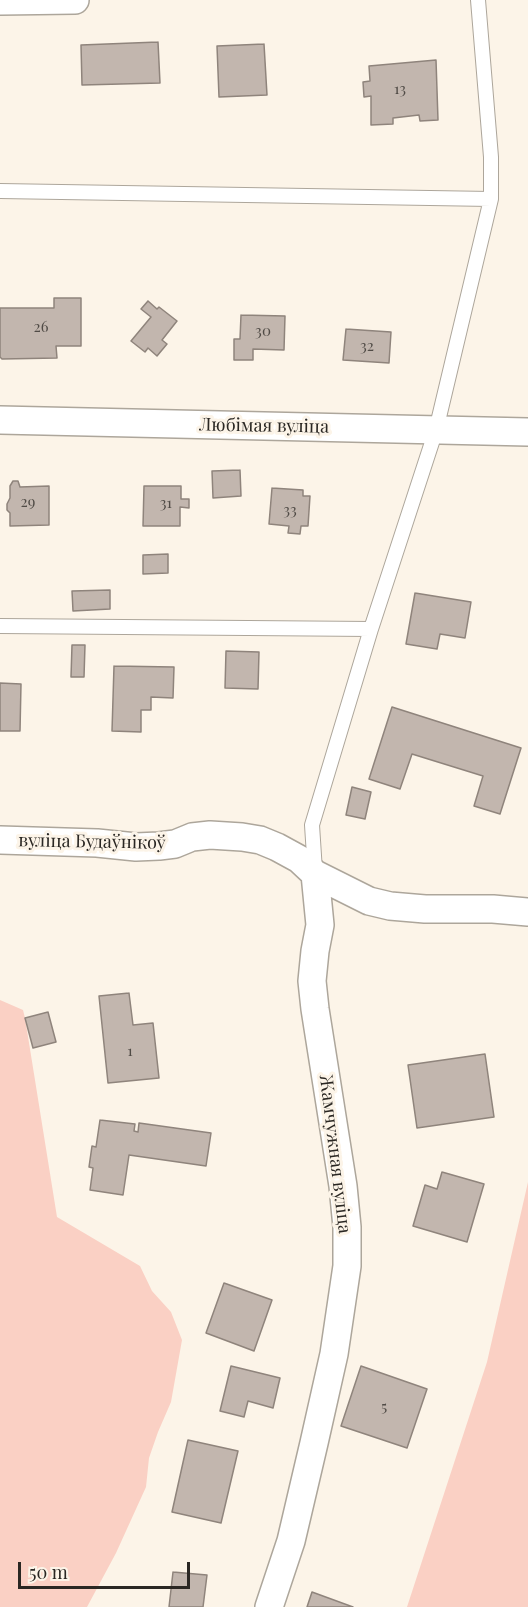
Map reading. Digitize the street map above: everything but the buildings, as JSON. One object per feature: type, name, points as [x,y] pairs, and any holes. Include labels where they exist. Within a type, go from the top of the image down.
[{"type":"street","points":[[0,1],[75,0]]},
{"type":"street","name":"Любімая вуліца","points":[[0,420],[528,432]]},
{"type":"street","name":"вуліца Будаўнікоў","points":[[0,840],[96,843],[136,847],[175,844],[192,837],[210,835],[242,837],[260,840],[277,847],[299,859],[315,874],[369,901],[390,906],[528,912]]},
{"type":"street","name":"Жамчужная вуліца","points":[[269,1607],[291,1541],[317,1432],[334,1354],[346,1266],[347,1227],[343,1186],[312,981],[320,925],[315,874]]},
{"type":"lane","points":[[315,874],[312,825],[371,629],[436,430],[491,199],[491,157],[478,0]]},
{"type":"lane","points":[[0,191],[491,199]]},
{"type":"lane","points":[[0,626],[371,629]]},
{"type":"shaded area","points":[[0,1000],[23,1010],[57,1217],[140,1266],[152,1291],[171,1312],[182,1340],[171,1402],[149,1458],[146,1487],[116,1553],[87,1607],[0,1607]]},
{"type":"shaded area","points":[[528,1182],[528,1607],[407,1607],[487,1362]]}]
